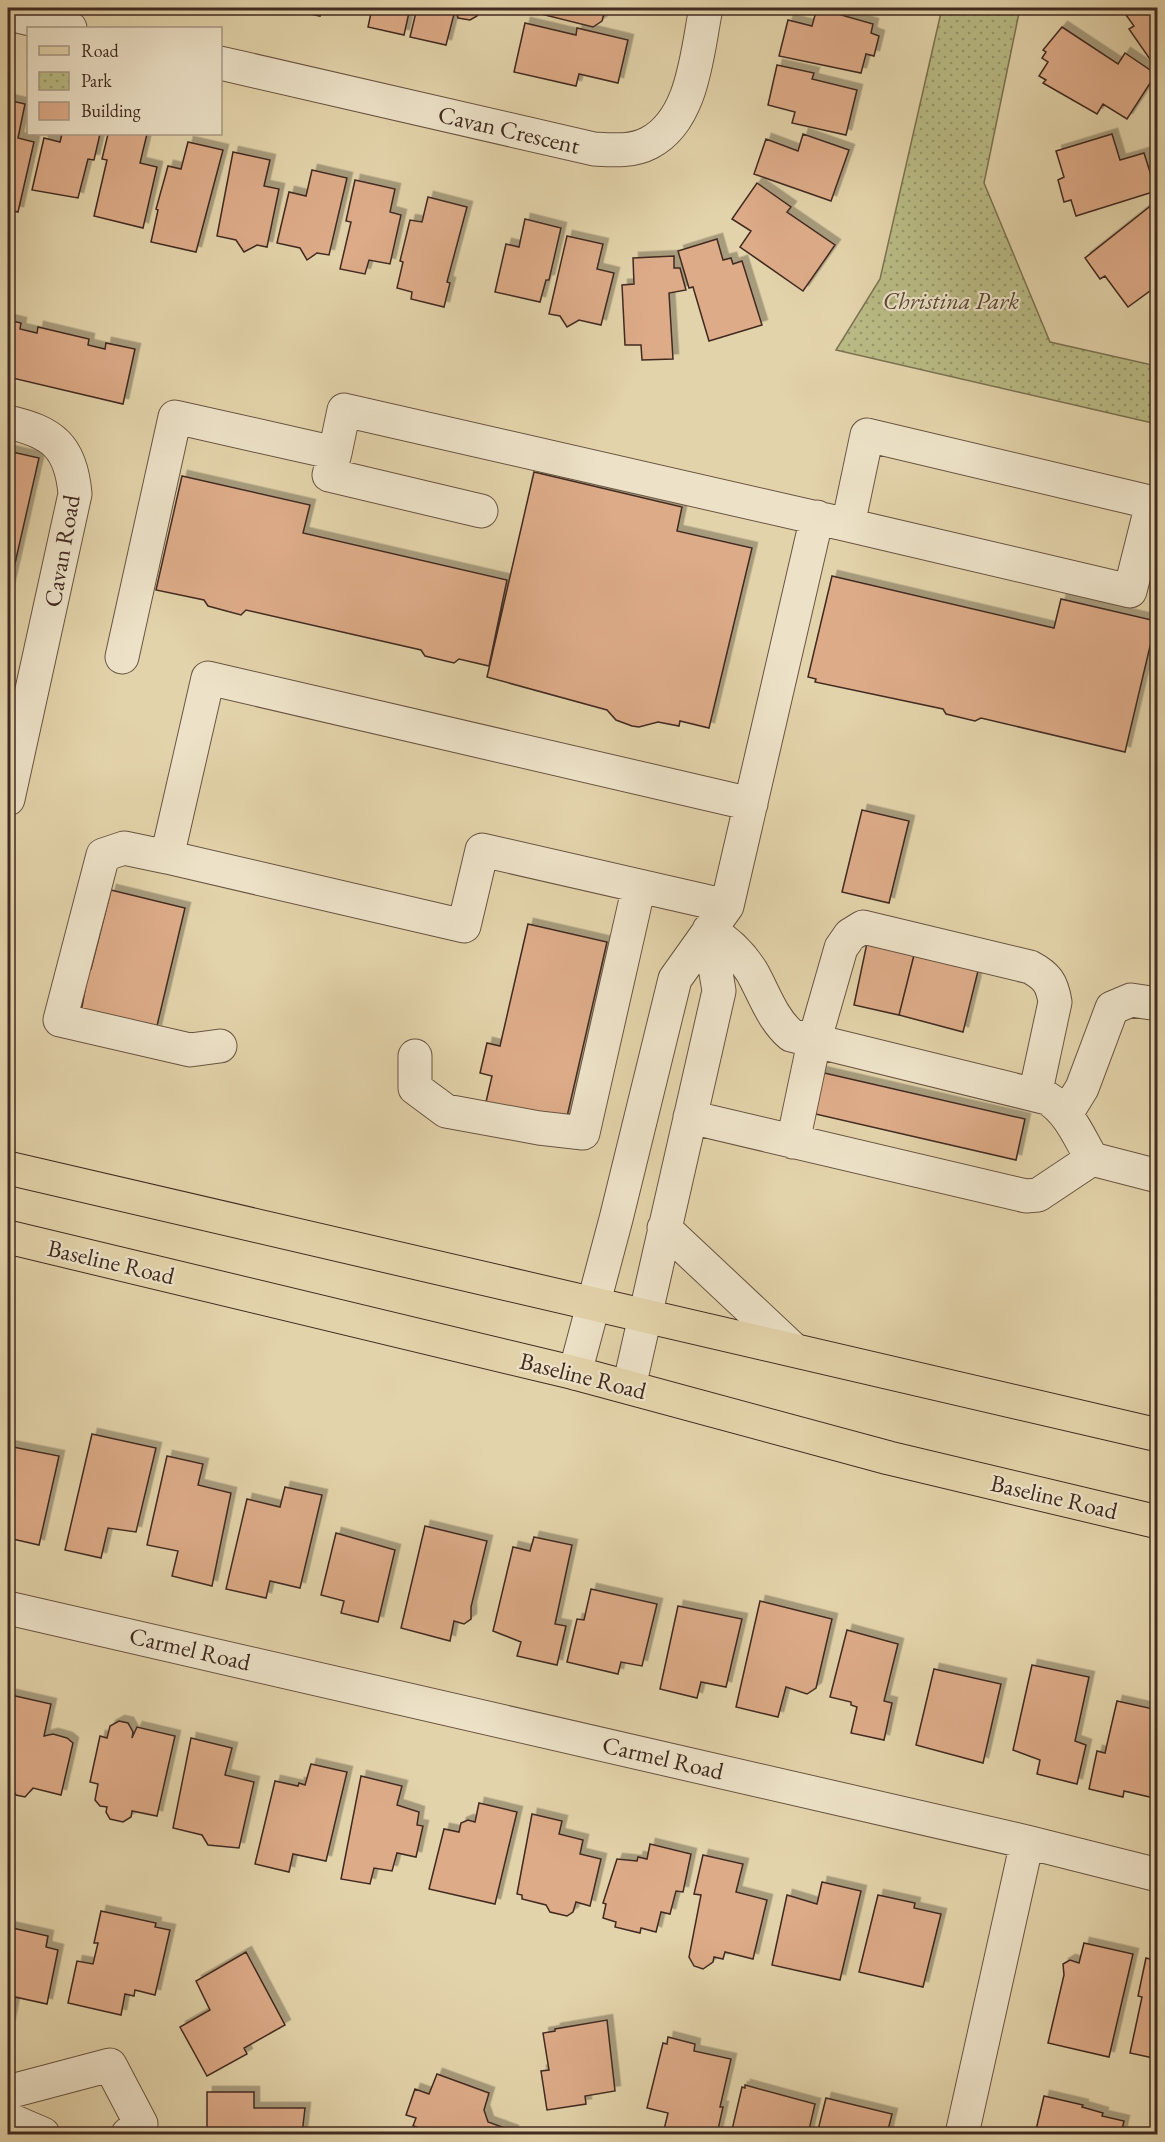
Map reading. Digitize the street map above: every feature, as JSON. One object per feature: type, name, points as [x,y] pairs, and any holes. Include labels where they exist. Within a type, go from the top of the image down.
[{"type":"main road","points":[[8,1168],[646,1317],[1154,1432]]},
{"type":"main road","name":"Baseline Road","points":[[8,1238],[575,1373],[889,1458],[1158,1522]]},
{"type":"street","name":"Cavan Crescent","points":[[222,63],[594,150],[624,150],[648,144],[662,134],[676,117],[688,90],[706,8]]},
{"type":"street","points":[[8,14],[66,27]]},
{"type":"street","points":[[481,512],[329,475],[344,410],[832,521],[1130,591],[1155,504],[867,435],[832,521],[718,918],[719,992],[629,1388]]},
{"type":"street","points":[[122,657],[176,417],[334,453]]},
{"type":"street","name":"Cavan Road","points":[[8,422],[43,433],[58,443],[67,457],[75,494],[18,713],[8,799]]},
{"type":"street","points":[[167,857],[208,678],[751,804]]},
{"type":"street","points":[[220,1046],[189,1050],[60,1020],[103,855],[124,848],[464,926],[482,850],[639,886],[718,918],[727,941],[744,961],[790,1035],[1035,1095],[1058,1104],[1092,1159],[1158,1176]]},
{"type":"street","points":[[415,1056],[415,1088],[446,1111],[539,1128],[583,1133],[639,886]]},
{"type":"street","points":[[575,1373],[675,980],[718,918]]},
{"type":"street","points":[[793,1142],[814,1041],[841,948],[850,935],[863,927],[1030,967],[1046,976],[1053,987],[1055,1002],[1035,1095]]},
{"type":"street","points":[[1066,1114],[1082,1088],[1112,1008],[1131,1000],[1158,1004]]},
{"type":"street","points":[[690,1117],[1026,1196],[1038,1195],[1092,1159]]},
{"type":"street","points":[[664,1228],[794,1350]]},
{"type":"street","name":"Carmel Road","points":[[8,1608],[1027,1842],[1158,1875]]},
{"type":"street","points":[[962,2134],[1027,1842]]},
{"type":"street","points":[[8,2092],[110,2065],[141,2124],[128,2134]]},
{"type":"street","points":[[8,2118],[43,2134]]},
{"type":"green space","name":"Christina Park","points":[[942,8],[1020,8],[984,183],[1050,342],[1157,366],[1157,424],[836,350],[880,279]]},
{"type":"building","points":[[282,8],[322,8],[320,16]]},
{"type":"building","points":[[362,8],[410,8],[404,35],[368,27],[371,13]]},
{"type":"building","points":[[417,8],[479,8],[477,16],[470,20],[458,18],[457,13],[454,14],[446,45],[410,37]]},
{"type":"building","points":[[527,8],[602,8],[605,10],[602,21],[593,27],[533,12],[534,9]]},
{"type":"building","points":[[817,8],[873,24],[871,33],[879,36],[874,56],[866,54],[861,73],[779,56],[788,20],[812,26]]},
{"type":"building","points":[[1121,8],[1158,8],[1158,62],[1154,65],[1129,29],[1134,26]]},
{"type":"building","points":[[525,23],[576,35],[577,28],[628,40],[618,83],[579,74],[576,86],[514,72]]},
{"type":"building","points":[[1062,27],[1118,64],[1125,53],[1156,74],[1127,119],[1103,104],[1097,114],[1043,83],[1046,80],[1039,76],[1048,62],[1042,58],[1046,52],[1043,50]]},
{"type":"building","points":[[777,65],[814,73],[812,79],[857,90],[846,135],[792,123],[795,112],[768,105]]},
{"type":"building","points":[[8,100],[25,104],[18,138],[34,142],[18,212],[8,210]]},
{"type":"building","points":[[803,134],[849,150],[831,201],[754,174],[766,139],[798,151]]},
{"type":"building","points":[[1112,134],[1120,160],[1144,153],[1156,191],[1076,216],[1071,200],[1064,202],[1058,180],[1064,177],[1056,151]]},
{"type":"building","points":[[62,135],[100,135],[94,160],[88,159],[78,198],[32,190],[44,138],[60,142]]},
{"type":"building","points":[[108,135],[147,135],[140,163],[157,167],[143,228],[94,216],[107,160],[102,159]]},
{"type":"building","points":[[188,142],[223,150],[196,252],[151,242],[158,210],[156,209],[168,166],[181,169]]},
{"type":"building","points":[[233,152],[270,160],[264,186],[279,189],[267,247],[257,245],[244,252],[236,240],[217,236]]},
{"type":"building","points":[[312,170],[347,178],[329,255],[317,253],[307,260],[300,248],[277,243],[289,192],[306,196]]},
{"type":"building","points":[[355,180],[395,189],[390,212],[401,215],[390,264],[369,260],[365,274],[340,269],[351,222],[346,221]]},
{"type":"building","points":[[757,183],[791,207],[787,212],[835,245],[803,291],[740,247],[751,231],[732,219]]},
{"type":"building","points":[[428,197],[467,207],[447,282],[450,283],[444,307],[411,299],[412,292],[397,288],[403,262],[400,261],[410,220],[422,222]]},
{"type":"building","points":[[1158,200],[1158,285],[1128,307],[1105,276],[1100,279],[1085,258]]},
{"type":"building","points":[[525,219],[561,228],[549,280],[546,280],[540,302],[495,292],[506,244],[519,247]]},
{"type":"building","points":[[567,236],[603,244],[597,269],[614,273],[601,325],[579,320],[567,327],[560,316],[549,314]]},
{"type":"building","points":[[717,239],[723,260],[731,258],[733,264],[742,261],[762,325],[709,341],[693,287],[689,288],[678,251]]},
{"type":"building","points":[[674,256],[674,268],[680,268],[686,290],[669,293],[673,359],[642,360],[641,345],[625,345],[622,285],[634,284],[633,258]]},
{"type":"building","points":[[8,320],[21,323],[20,329],[37,333],[38,327],[89,339],[88,345],[105,349],[106,343],[135,349],[123,404],[8,377]]},
{"type":"building","points":[[8,451],[39,458],[8,594]]},
{"type":"building","points":[[534,472],[682,507],[677,531],[752,548],[709,728],[680,721],[679,726],[658,722],[639,727],[632,726],[616,720],[607,710],[487,677]]},
{"type":"building","points":[[182,476],[310,505],[303,533],[507,580],[489,666],[459,659],[454,663],[425,656],[421,650],[246,610],[241,615],[208,606],[204,600],[156,590]]},
{"type":"building","points":[[832,576],[1054,628],[1061,599],[1156,621],[1125,752],[981,718],[975,721],[946,714],[943,709],[815,682],[816,679],[808,677]]},
{"type":"building","points":[[862,810],[909,821],[889,903],[842,892]]},
{"type":"building","points":[[111,890],[185,908],[156,1030],[81,1012],[89,968],[91,969]]},
{"type":"building","points":[[528,924],[607,942],[566,1121],[480,1128],[492,1076],[480,1073],[487,1043],[500,1046]]},
{"type":"building","points":[[867,943],[914,955],[899,1015],[854,1005]]},
{"type":"building","points":[[914,955],[978,971],[963,1032],[899,1015]]},
{"type":"building","points":[[820,1072],[1025,1119],[1016,1160],[811,1113]]},
{"type":"building","points":[[92,1434],[156,1448],[136,1532],[108,1528],[101,1558],[65,1550]]},
{"type":"building","points":[[8,1446],[59,1456],[39,1545],[8,1538]]},
{"type":"building","points":[[167,1456],[203,1464],[198,1485],[231,1493],[212,1586],[172,1576],[178,1551],[147,1545]]},
{"type":"building","points":[[285,1487],[322,1495],[300,1588],[270,1581],[266,1598],[226,1589],[247,1499],[280,1507]]},
{"type":"building","points":[[425,1526],[487,1541],[471,1607],[471,1619],[464,1624],[454,1621],[450,1641],[401,1628]]},
{"type":"building","points":[[336,1533],[395,1550],[378,1622],[341,1613],[344,1601],[321,1595]]},
{"type":"building","points":[[534,1537],[572,1545],[555,1624],[566,1626],[557,1665],[517,1656],[521,1642],[493,1631],[513,1547],[530,1551]]},
{"type":"building","points":[[591,1589],[657,1604],[642,1666],[621,1662],[618,1674],[567,1662],[577,1619],[584,1620]]},
{"type":"building","points":[[760,1601],[832,1619],[816,1688],[807,1694],[786,1687],[778,1717],[736,1707]]},
{"type":"building","points":[[678,1606],[742,1619],[726,1687],[701,1682],[697,1698],[660,1689]]},
{"type":"building","points":[[847,1630],[898,1644],[884,1701],[892,1703],[884,1740],[851,1733],[857,1707],[851,1705],[851,1702],[830,1697]]},
{"type":"building","points":[[1032,1665],[1089,1677],[1075,1741],[1086,1745],[1077,1784],[1037,1774],[1040,1760],[1013,1750]]},
{"type":"building","points":[[934,1669],[1001,1684],[983,1763],[916,1745]]},
{"type":"building","points":[[11,1695],[51,1704],[44,1736],[53,1734],[67,1738],[73,1743],[61,1795],[33,1788],[25,1797],[16,1795],[11,1787],[12,1783],[8,1782],[8,1709]]},
{"type":"building","points":[[1117,1701],[1158,1710],[1158,1781],[1154,1798],[1124,1791],[1123,1797],[1089,1789],[1097,1751],[1105,1753]]},
{"type":"building","points":[[119,1721],[128,1723],[133,1732],[132,1738],[137,1727],[175,1736],[157,1816],[132,1811],[131,1817],[123,1822],[110,1819],[106,1812],[107,1807],[100,1806],[95,1800],[98,1784],[90,1782],[100,1736],[107,1738],[110,1726]]},
{"type":"building","points":[[191,1738],[232,1748],[225,1775],[254,1782],[239,1848],[208,1845],[202,1835],[173,1828]]},
{"type":"building","points":[[311,1764],[347,1772],[326,1861],[293,1854],[289,1872],[255,1864],[275,1781],[298,1786],[299,1783],[305,1785]]},
{"type":"building","points":[[361,1776],[402,1786],[397,1805],[419,1812],[417,1825],[423,1826],[416,1857],[397,1853],[392,1871],[374,1868],[370,1884],[341,1879]]},
{"type":"building","points":[[479,1803],[517,1812],[495,1904],[429,1889],[444,1829],[459,1832],[461,1823],[468,1820],[475,1822]]},
{"type":"building","points":[[532,1814],[562,1821],[559,1834],[583,1840],[580,1854],[601,1859],[590,1906],[576,1902],[573,1912],[567,1916],[550,1912],[546,1905],[522,1899],[522,1895],[517,1894]]},
{"type":"building","points":[[650,1844],[691,1854],[683,1892],[676,1891],[670,1914],[661,1912],[656,1932],[641,1928],[640,1933],[615,1927],[616,1922],[603,1918],[606,1904],[603,1903],[617,1859],[637,1861],[638,1857],[647,1859]]},
{"type":"building","points":[[703,1855],[743,1864],[736,1892],[767,1900],[753,1959],[725,1952],[723,1959],[714,1957],[713,1962],[703,1969],[694,1966],[689,1957],[701,1895],[694,1894]]},
{"type":"building","points":[[822,1882],[861,1891],[840,1980],[772,1965],[787,1895],[817,1904]]},
{"type":"building","points":[[878,1895],[915,1903],[914,1908],[941,1914],[923,1987],[859,1972]]},
{"type":"building","points":[[101,1911],[156,1923],[155,1927],[170,1930],[155,1995],[135,1990],[134,1996],[125,1994],[121,2015],[68,2003],[77,1961],[93,1964],[98,1943],[94,1943]]},
{"type":"building","points":[[8,1927],[48,1936],[46,1947],[58,1950],[47,2004],[15,1997],[9,2028]]},
{"type":"building","points":[[1084,1943],[1133,1954],[1109,2057],[1048,2043],[1064,1975],[1063,1964],[1070,1960],[1079,1963]]},
{"type":"building","points":[[246,1952],[285,2025],[244,2048],[247,2054],[207,2076],[180,2027],[210,2010],[196,1981]]},
{"type":"building","points":[[1146,1958],[1158,1961],[1158,2059],[1130,2053],[1142,1997],[1138,1996]]},
{"type":"building","points":[[607,2020],[615,2091],[585,2096],[586,2104],[547,2110],[541,2071],[549,2070],[543,2033]]},
{"type":"building","points":[[668,2037],[695,2044],[694,2051],[731,2059],[720,2107],[723,2107],[717,2134],[663,2134],[668,2113],[647,2108],[663,2043],[667,2044]]},
{"type":"building","points":[[437,2074],[489,2093],[484,2110],[488,2122],[513,2131],[511,2134],[415,2134],[417,2127],[413,2126],[416,2118],[406,2115],[415,2089],[429,2094]]},
{"type":"building","points":[[745,2085],[815,2104],[808,2134],[731,2134],[742,2087],[745,2088]]},
{"type":"building","points":[[207,2092],[254,2092],[254,2108],[305,2108],[302,2134],[207,2134]]},
{"type":"building","points":[[1044,2096],[1083,2105],[1082,2107],[1103,2113],[1102,2116],[1124,2121],[1121,2134],[1035,2134]]},
{"type":"building","points":[[826,2098],[892,2114],[887,2134],[817,2134]]}]
